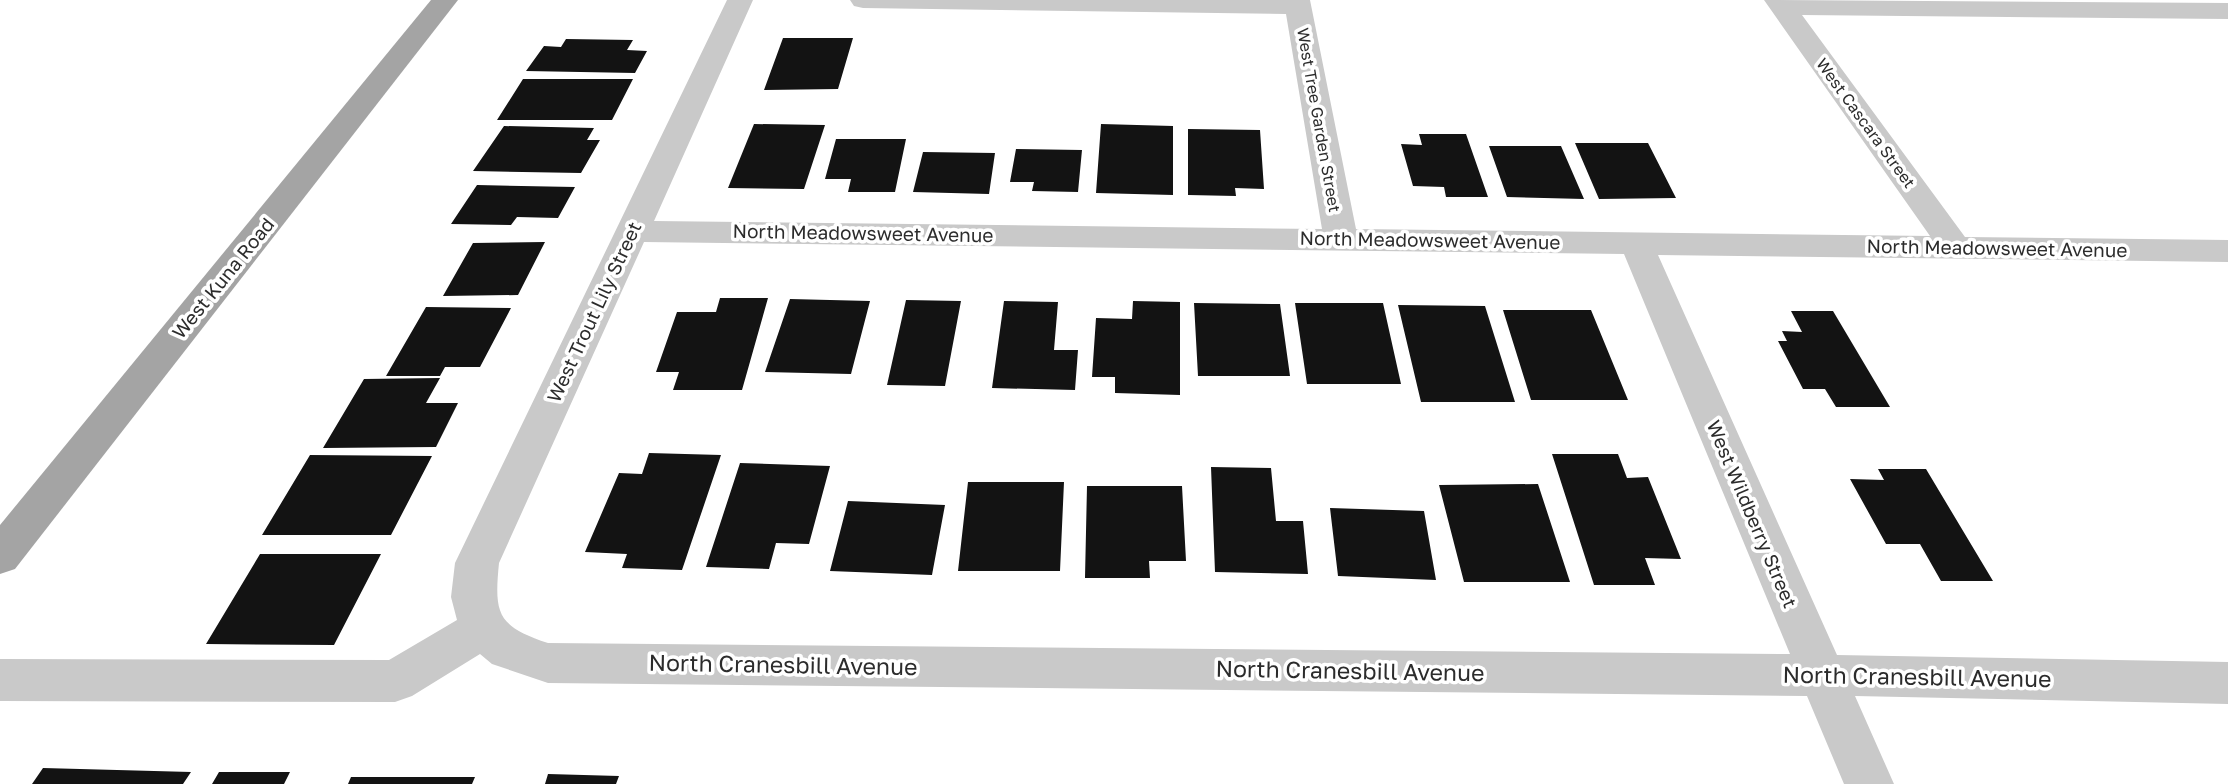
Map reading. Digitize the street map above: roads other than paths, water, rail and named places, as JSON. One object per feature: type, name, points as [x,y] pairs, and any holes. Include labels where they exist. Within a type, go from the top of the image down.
[{"type":"main road","name":"West Kuna Road","points":[[0,556],[445,0]]},
{"type":"street","name":"West Trout Lily Street","points":[[482,629],[472,597],[477,563],[740,0]]},
{"type":"street","points":[[863,0],[1298,3]]},
{"type":"street","name":"West Tree Garden Street","points":[[1298,3],[1341,239]]},
{"type":"street","points":[[1780,4],[2228,11]]},
{"type":"street","name":"West Cascara Street","points":[[1780,4],[1955,247]]},
{"type":"street","name":"North Meadowsweet Avenue","points":[[632,231],[2228,251]]},
{"type":"street","name":"West Wildberry Street","points":[[1636,243],[1869,784]]},
{"type":"street","points":[[0,680],[395,681],[482,629]]},
{"type":"street","name":"North Cranesbill Avenue","points":[[482,629],[508,650],[548,663],[1822,675],[2228,682]]}]
